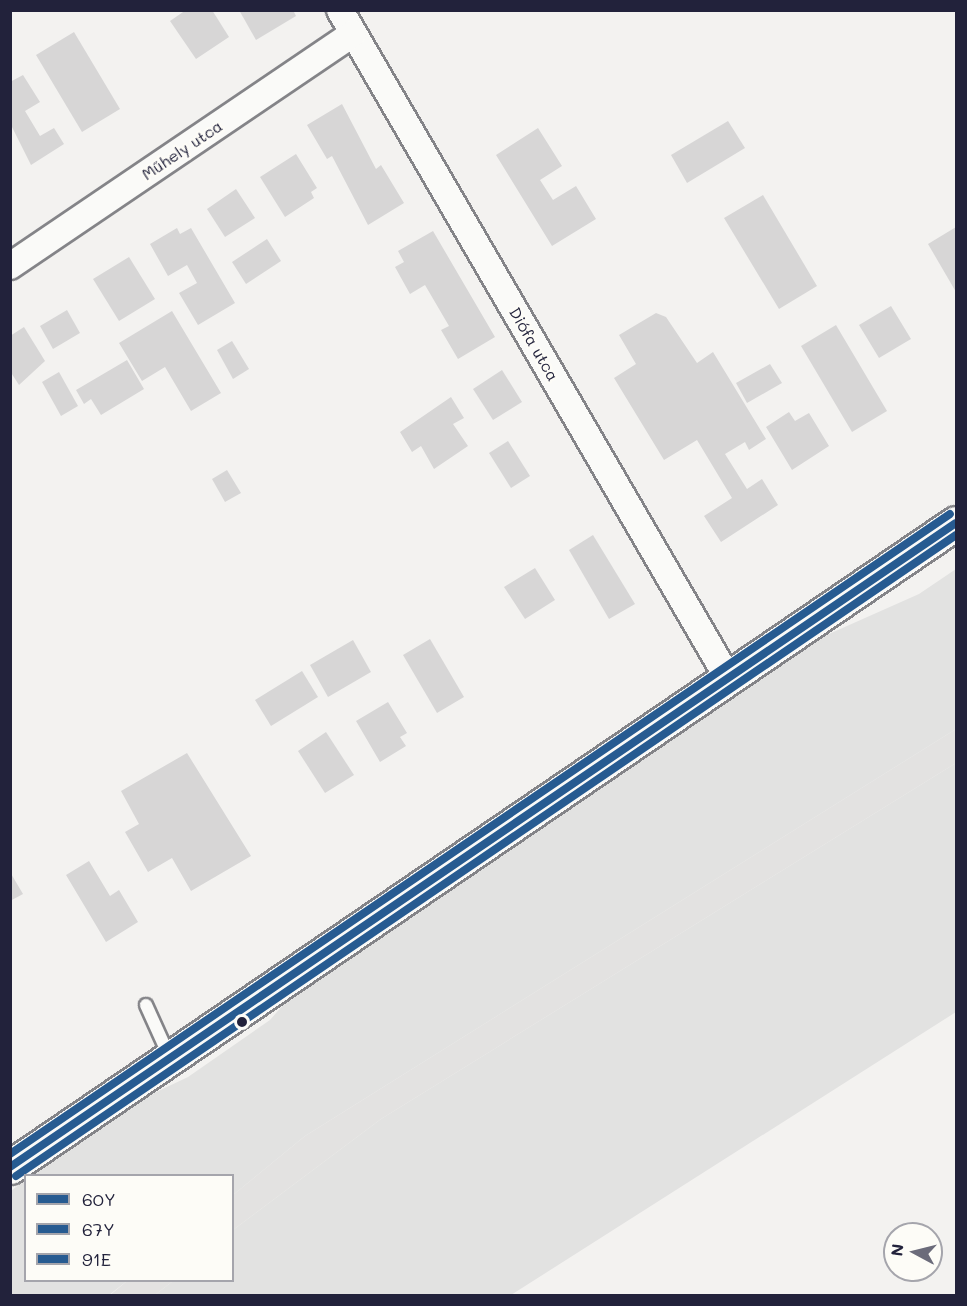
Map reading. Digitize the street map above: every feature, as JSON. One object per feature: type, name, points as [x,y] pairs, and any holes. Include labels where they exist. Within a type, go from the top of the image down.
[{"type":"main road","points":[[10,1167],[957,523]]},
{"type":"street","name":"Diófa utca","points":[[340,10],[728,678]]},
{"type":"street","name":"Műhely utca","points":[[10,266],[353,34]]},
{"type":"lane","points":[[146,1005],[170,1058]]},
{"type":"shaded area","points":[[956,569],[956,729],[305,1136],[234,1194],[234,1174],[34,1174],[150,1095],[188,1077],[270,1020],[283,1005],[820,638],[919,594]]},
{"type":"shaded area","points":[[956,729],[956,763],[381,1119],[234,1229],[234,1194],[305,1136]]},
{"type":"shaded area","points":[[956,763],[956,1012],[511,1295],[155,1295],[172,1282],[234,1282],[234,1229],[381,1119]]},
{"type":"shaded area","points":[[24,1181],[24,1282],[126,1282],[109,1295],[11,1295],[11,1191]]},
{"type":"shaded area","points":[[126,1282],[172,1282],[155,1295],[109,1296]]},
{"type":"building","points":[[186,10],[212,10],[229,37],[196,59],[170,21]]},
{"type":"building","points":[[239,10],[293,10],[296,16],[256,40]]},
{"type":"building","points":[[74,32],[120,109],[82,132],[36,55]]},
{"type":"building","points":[[23,75],[40,102],[25,111],[40,136],[54,128],[64,144],[31,165],[10,123],[10,82]]},
{"type":"building","points":[[342,104],[376,169],[381,165],[404,203],[368,225],[332,156],[327,159],[307,125]]},
{"type":"building","points":[[728,121],[745,148],[687,183],[671,155]]},
{"type":"building","points":[[538,128],[562,166],[540,180],[553,200],[576,186],[596,219],[552,246],[496,155]]},
{"type":"building","points":[[296,154],[317,188],[311,192],[314,198],[285,217],[260,177]]},
{"type":"building","points":[[236,189],[255,218],[225,237],[207,209]]},
{"type":"building","points":[[763,195],[817,286],[779,309],[724,218]]},
{"type":"building","points":[[956,227],[956,292],[928,244]]},
{"type":"building","points":[[177,228],[180,234],[191,228],[235,303],[198,325],[179,293],[197,283],[187,265],[168,276],[150,244]]},
{"type":"building","points":[[433,231],[495,337],[458,359],[441,330],[449,326],[425,285],[410,294],[395,267],[404,262],[398,251]]},
{"type":"building","points":[[267,239],[281,261],[246,284],[232,262]]},
{"type":"building","points":[[129,257],[155,299],[119,321],[93,279]]},
{"type":"building","points":[[891,306],[911,339],[879,358],[859,325]]},
{"type":"building","points":[[67,310],[80,333],[53,349],[40,326]]},
{"type":"building","points":[[172,311],[221,393],[191,411],[165,367],[142,381],[119,343]]},
{"type":"building","points":[[656,313],[666,317],[697,363],[713,352],[766,439],[749,450],[745,442],[725,454],[747,489],[762,479],[778,505],[721,542],[704,516],[732,498],[697,440],[664,460],[614,378],[636,364],[619,335]]},
{"type":"building","points":[[836,325],[887,411],[852,432],[801,346]]},
{"type":"building","points":[[24,327],[45,361],[19,385],[10,371],[10,336]]},
{"type":"building","points":[[232,341],[249,369],[233,379],[217,350]]},
{"type":"building","points":[[127,360],[144,389],[101,415],[91,399],[84,404],[76,390]]},
{"type":"building","points":[[770,364],[782,383],[747,403],[736,383]]},
{"type":"building","points":[[502,370],[522,402],[493,420],[473,389]]},
{"type":"building","points":[[59,372],[78,406],[61,416],[42,382]]},
{"type":"building","points":[[451,397],[464,418],[453,424],[468,446],[434,469],[421,446],[412,452],[400,432]]},
{"type":"building","points":[[789,412],[795,421],[809,413],[829,446],[792,470],[766,427]]},
{"type":"building","points":[[508,441],[530,476],[511,488],[489,453]]},
{"type":"building","points":[[227,470],[241,493],[225,502],[212,479]]},
{"type":"building","points":[[593,535],[635,604],[609,619],[569,550]]},
{"type":"building","points":[[535,568],[555,600],[525,619],[504,587]]},
{"type":"building","points":[[430,639],[464,697],[437,713],[403,655]]},
{"type":"building","points":[[353,640],[371,672],[328,697],[310,665]]},
{"type":"building","points":[[302,671],[318,697],[271,726],[255,700]]},
{"type":"building","points":[[388,702],[407,733],[400,737],[406,746],[380,762],[356,721]]},
{"type":"building","points":[[326,732],[354,775],[325,793],[298,751]]},
{"type":"building","points":[[187,753],[251,856],[191,891],[172,858],[148,872],[125,832],[139,824],[121,791]]},
{"type":"building","points":[[89,861],[110,896],[119,890],[138,922],[106,942],[66,875]]},
{"type":"building","points":[[10,872],[23,894],[10,901]]},
{"type":"transit line","name":"91E","points":[[10,1154],[950,514]]},
{"type":"transit line","name":"60Y","points":[[10,1167],[956,523]]},
{"type":"transit line","name":"67Y","points":[[16,1176],[956,535]]}]
